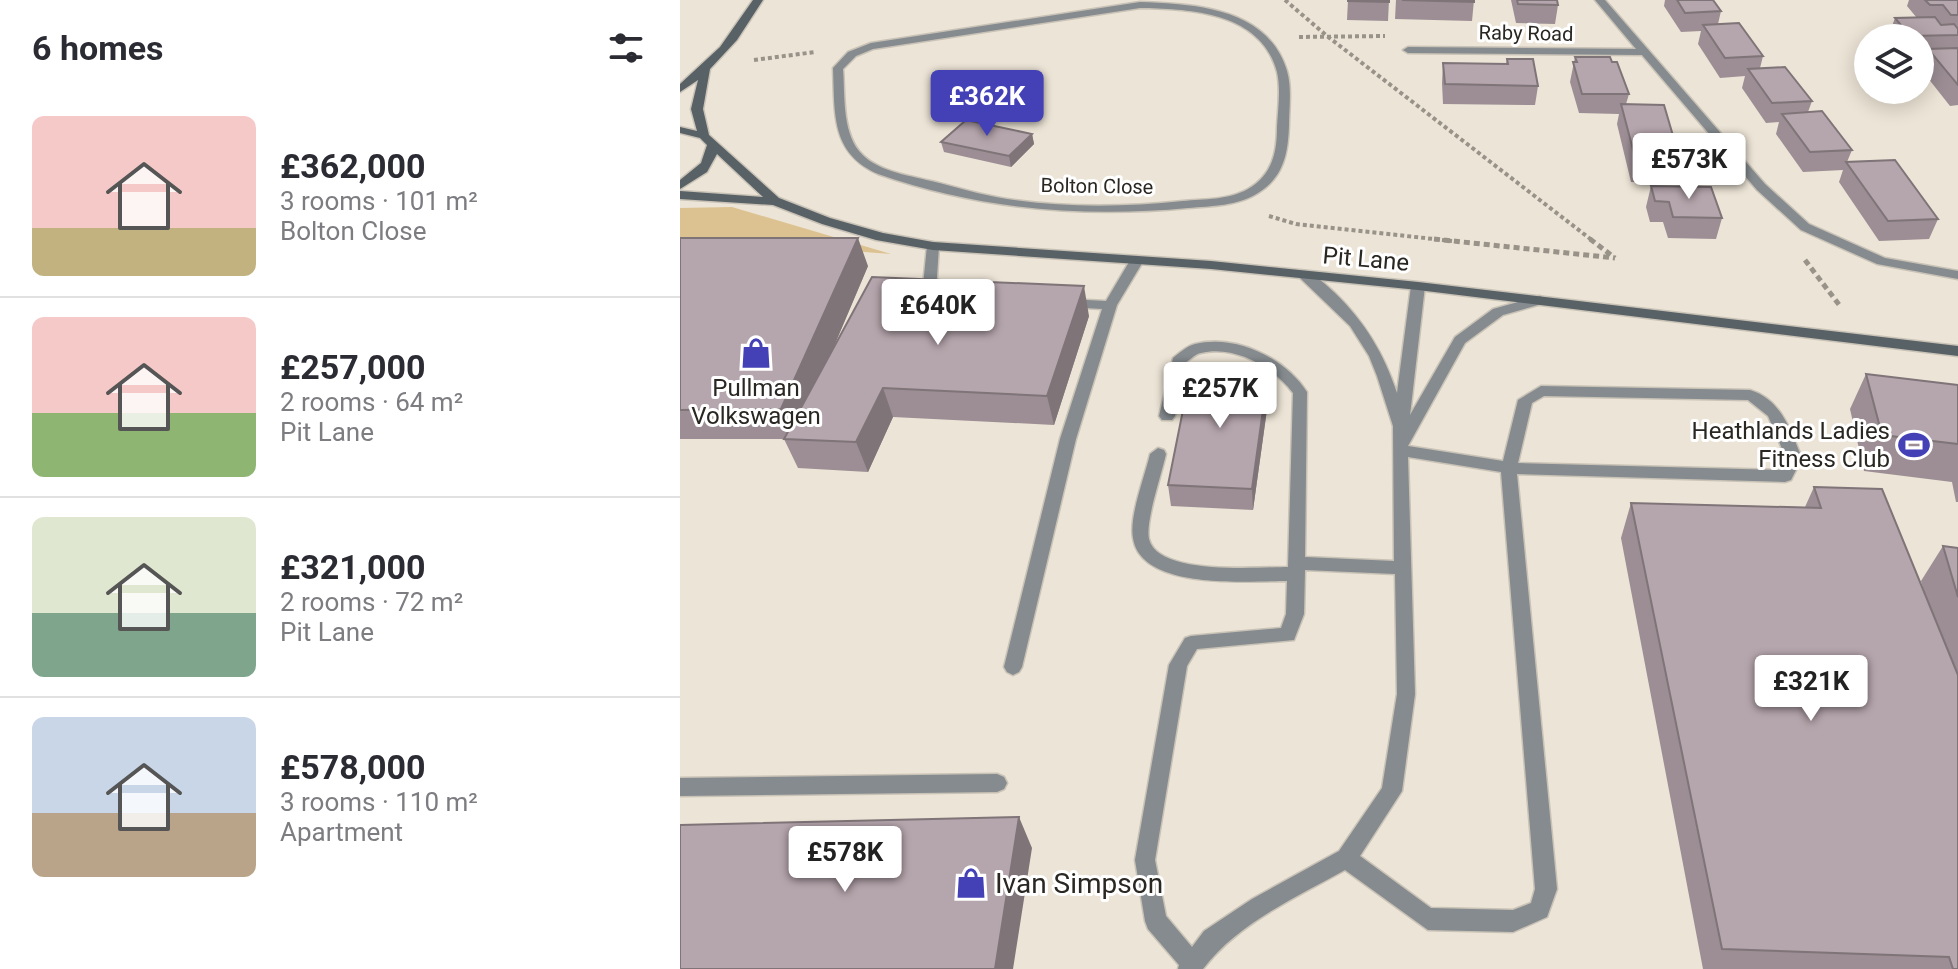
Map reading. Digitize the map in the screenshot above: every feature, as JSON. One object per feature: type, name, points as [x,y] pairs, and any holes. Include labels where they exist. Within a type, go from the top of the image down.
[{"type":"street","points":[[680,89],[706,70],[733,41],[758,0]]},
{"type":"street","name":"Raby Road","points":[[1600,0],[1761,187],[1805,227],[1882,261],[1958,275]]},
{"type":"street","name":"Bolton Close","points":[[1139,2],[1202,7],[1231,16],[1262,38],[1276,54],[1283,73],[1283,156],[1267,181],[1249,194],[1222,201],[1162,207],[1068,209],[1014,204],[916,181],[864,163],[845,142],[838,68],[852,54],[871,46],[1139,2]]},
{"type":"street","name":"Raby Road","points":[[1408,50],[1643,52]]},
{"type":"street","points":[[680,185],[708,164],[712,154],[697,109],[706,70]]},
{"type":"street","points":[[680,130],[708,140]]},
{"type":"street","name":"Pit Lane","points":[[708,140],[775,201]]},
{"type":"street","name":"Pit Lane","points":[[680,195],[775,201],[826,221],[881,237],[933,246],[1137,260],[1418,286],[1958,351]]},
{"type":"street","points":[[933,246],[929,295],[944,295]]},
{"type":"street","points":[[1013,667],[1068,439],[1110,305],[1137,260]]},
{"type":"street","points":[[1305,275],[1355,318],[1383,368],[1400,442]]},
{"type":"street","points":[[1167,416],[1178,361],[1196,348],[1226,348],[1253,354],[1287,375],[1300,392],[1295,614],[1288,635],[1265,638],[1219,636],[1191,643],[1178,665],[1145,860],[1156,921],[1191,966],[1212,939],[1260,906],[1346,858],[1392,791],[1406,694],[1400,442],[1418,286]]},
{"type":"street","points":[[1400,442],[1404,442],[1460,340],[1498,312],[1540,300]]},
{"type":"street","points":[[1049,302],[1110,305]]},
{"type":"street","points":[[1346,858],[1428,919],[1513,921],[1539,910],[1546,889],[1509,468],[1525,400],[1541,391],[1750,395],[1764,399],[1771,406],[1794,458],[1785,476],[1509,468],[1400,442]]},
{"type":"street","points":[[1158,454],[1140,538],[1150,557],[1171,569],[1192,572],[1403,568]]},
{"type":"street","points":[[680,787],[997,783]]},
{"type":"path","points":[[1222,201],[1296,224],[1615,258],[1327,36],[1285,0]]},
{"type":"path","points":[[1262,38],[1389,36],[1408,50]]},
{"type":"path","points":[[747,69],[755,59],[871,46]]},
{"type":"path","points":[[1805,227],[1793,244],[1865,340]]},
{"type":"shaded area","points":[[732,207],[891,254],[744,243],[680,257],[680,208]]},
{"type":"building","points":[[1389,0],[1389,2],[1348,1]]},
{"type":"building","points":[[1402,0],[1474,0],[1474,2]]},
{"type":"building","points":[[1517,0],[1557,0],[1558,5],[1518,4]]},
{"type":"building","points":[[1677,0],[1713,0],[1721,11],[1685,13]]},
{"type":"building","points":[[1925,0],[1958,0],[1958,15],[1951,15],[1943,5],[1930,5]]},
{"type":"building","points":[[1935,17],[1941,25],[1954,24],[1958,35],[1934,36],[1934,24],[1900,24],[1895,18]]},
{"type":"building","points":[[1739,23],[1763,56],[1725,58],[1703,25]]},
{"type":"building","points":[[1958,48],[1958,85],[1934,56],[1934,49]]},
{"type":"building","points":[[1575,57],[1610,57],[1612,62],[1617,62],[1629,94],[1582,94],[1573,62],[1577,62]]},
{"type":"building","points":[[1507,59],[1533,59],[1538,86],[1445,84],[1443,63],[1508,64]]},
{"type":"building","points":[[1785,67],[1812,101],[1772,103],[1748,69]]},
{"type":"building","points":[[1621,104],[1664,105],[1681,163],[1636,161]]},
{"type":"building","points":[[1822,111],[1852,150],[1810,152],[1782,114]]},
{"type":"building","points":[[966,120],[1032,134],[1009,156],[941,142]]},
{"type":"building","points":[[1895,160],[1938,219],[1888,221],[1846,162]]},
{"type":"building","points":[[1651,186],[1711,187],[1722,218],[1673,217],[1669,202],[1655,201]]},
{"type":"building","name":"Pullman Volkswagen","points":[[680,238],[858,238],[781,409],[680,410]]},
{"type":"building","points":[[872,277],[1084,286],[1047,396],[883,388],[856,442],[784,439]]},
{"type":"building","points":[[1191,370],[1268,374],[1252,489],[1168,485]]},
{"type":"building","points":[[1866,374],[1958,385],[1958,444],[1882,435]]},
{"type":"building","points":[[1814,487],[1882,489],[1958,675],[1958,969],[1953,969],[1949,957],[1722,949],[1631,503],[1821,508]]},
{"type":"building","points":[[1943,546],[1958,548],[1958,597]]},
{"type":"building","points":[[1019,817],[995,969],[680,969],[680,825]]},
{"type":"place","name":"Pullman Volkswagen","points":[[756,353]]},
{"type":"place","name":"Heathlands Ladies Fitness Club","points":[[1914,445]]},
{"type":"place","name":"Ivan Simpson","points":[[971,883]]}]
